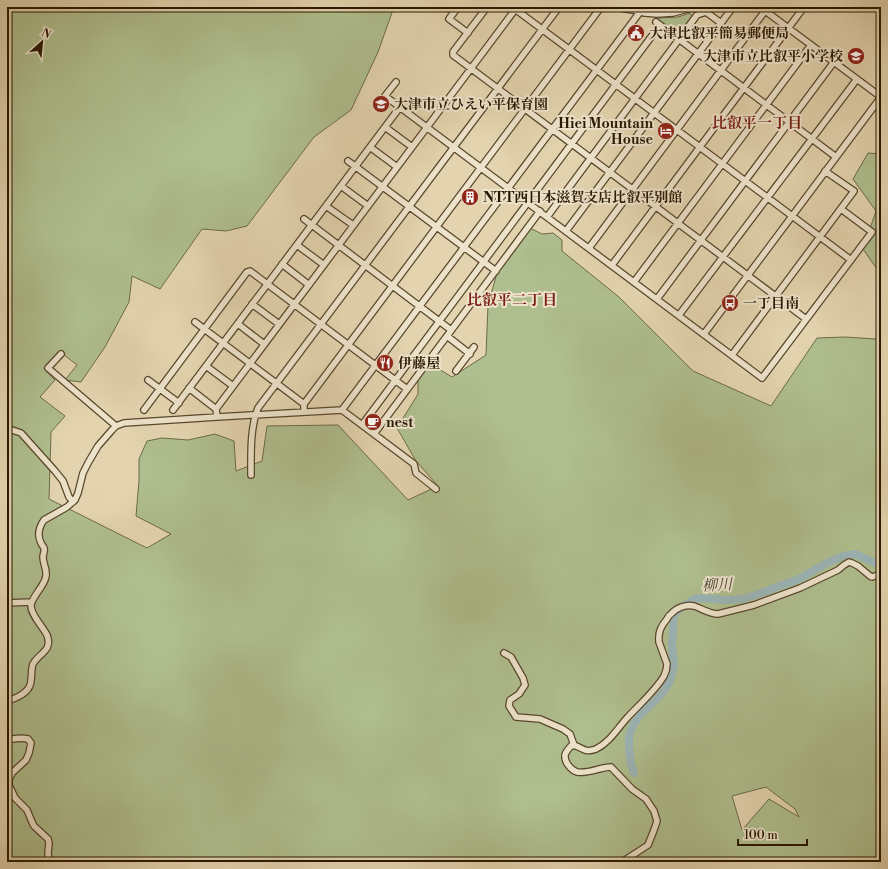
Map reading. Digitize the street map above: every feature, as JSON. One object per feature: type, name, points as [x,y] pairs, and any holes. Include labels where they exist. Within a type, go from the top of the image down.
[{"type":"street","points":[[446,7],[454,12]]},
{"type":"street","points":[[458,7],[449,19],[468,33]]},
{"type":"street","points":[[487,7],[453,55],[806,319]]},
{"type":"street","points":[[251,475],[251,447],[255,415],[258,408],[559,7]]},
{"type":"street","points":[[304,412],[304,404],[600,7]]},
{"type":"street","points":[[614,7],[640,9],[645,13],[664,14],[694,7]]},
{"type":"street","points":[[566,231],[732,7]]},
{"type":"street","points":[[612,265],[804,7]]},
{"type":"street","points":[[217,417],[216,409],[516,8],[676,130],[851,260]]},
{"type":"street","points":[[342,410],[597,70],[640,9]]},
{"type":"street","points":[[589,248],[721,70],[763,9],[857,79],[881,97],[704,334]]},
{"type":"street","points":[[547,217],[697,15],[706,12],[721,23]]},
{"type":"street","points":[[362,425],[572,144],[658,24],[836,156]]},
{"type":"street","points":[[634,282],[811,45]]},
{"type":"street","points":[[657,299],[834,62]]},
{"type":"street","points":[[679,315],[857,79]]},
{"type":"street","points":[[396,82],[385,96],[762,378],[872,232],[841,209]]},
{"type":"street","points":[[173,410],[400,107]]},
{"type":"street","points":[[385,127],[412,147]]},
{"type":"street","points":[[370,147],[397,167]]},
{"type":"street","points":[[348,161],[496,271]]},
{"type":"street","points":[[732,355],[854,191],[825,171]]},
{"type":"street","points":[[341,186],[368,206]]},
{"type":"street","points":[[326,206],[353,226]]},
{"type":"street","points":[[374,434],[540,211]]},
{"type":"street","points":[[304,219],[451,330]]},
{"type":"street","points":[[297,245],[324,265]]},
{"type":"street","points":[[282,264],[309,285]]},
{"type":"street","points":[[144,410],[247,272],[250,271],[407,389]]},
{"type":"street","points":[[252,304],[279,324]]},
{"type":"street","points":[[195,322],[304,404]]},
{"type":"street","points":[[238,324],[264,344]]},
{"type":"street","points":[[447,336],[470,354]]},
{"type":"street","points":[[456,371],[474,348]]},
{"type":"street","points":[[61,354],[48,368],[116,426]]},
{"type":"street","points":[[206,366],[233,386]]},
{"type":"street","points":[[148,380],[179,403]]},
{"type":"street","points":[[189,388],[216,409]]},
{"type":"street","points":[[7,701],[26,691],[31,683],[32,665],[46,650],[48,645],[47,636],[32,611],[31,605],[31,602],[40,590],[46,575],[43,560],[44,549],[38,535],[41,523],[67,507],[78,496],[81,479],[88,463],[98,446],[116,426],[124,424],[217,417],[342,410],[414,464],[416,473],[436,489]]},
{"type":"street","points":[[7,429],[21,434],[55,471],[63,481],[69,497],[73,502]]},
{"type":"street","points":[[504,653],[511,657],[523,678],[525,685],[519,694],[510,700],[509,706],[516,717],[540,719],[563,729],[570,734],[574,745],[586,751],[592,750],[601,746],[610,738],[664,676],[667,664],[658,639],[661,626],[673,612],[683,606],[692,606],[709,613],[718,614],[754,605],[810,584],[838,570],[849,562],[858,566],[872,577],[881,574]]},
{"type":"street","points":[[7,603],[31,602]]},
{"type":"street","points":[[7,740],[24,738],[28,739],[31,743],[26,760],[12,774],[9,780],[9,785],[16,798],[28,810],[34,826],[48,839],[49,862]]},
{"type":"street","points":[[574,745],[570,746],[565,753],[565,758],[570,768],[574,771],[581,772],[611,767],[632,789],[646,799],[654,811],[657,821],[650,841],[642,850],[622,862]]},
{"type":"green space","points":[[7,7],[394,7],[378,52],[351,110],[314,137],[247,226],[226,231],[202,229],[160,289],[132,276],[129,302],[105,347],[81,382],[65,380],[77,365],[59,351],[44,369],[55,380],[40,397],[65,416],[51,432],[49,499],[147,548],[171,534],[136,516],[139,459],[147,441],[162,438],[188,440],[215,434],[234,441],[236,471],[262,461],[267,426],[338,425],[408,500],[438,486],[416,461],[397,428],[418,394],[418,378],[429,363],[452,377],[486,355],[488,305],[497,273],[530,228],[542,234],[553,233],[562,240],[562,251],[619,297],[693,371],[771,406],[817,338],[845,337],[876,339],[881,323],[881,862],[7,862]],"holes":[[[766,787],[795,809],[799,817],[769,799],[742,830],[732,796]]]},
{"type":"green space","points":[[690,13],[693,18],[679,37],[658,22],[659,18],[678,17]]},
{"type":"green space","points":[[868,153],[881,154],[881,275],[863,249],[876,211],[853,179]]},
{"type":"waterway","name":"柳川","points":[[634,773],[631,764],[629,735],[640,715],[657,699],[670,681],[674,665],[672,645],[674,615],[679,609],[699,598],[726,600],[742,599],[756,595],[797,580],[843,556],[856,554],[875,563],[881,562]]},
{"type":"place","name":"大津比叡平簡易郵便局","points":[[636,33]]},
{"type":"place","name":"大津市立比叡平小学校","points":[[856,56]]},
{"type":"place","name":"大津市立ひえい平保育園","points":[[381,104]]},
{"type":"place","name":"Hiei Mountain House","points":[[666,131]]},
{"type":"place","name":"NTT西日本滋賀支店比叡平別館","points":[[470,197]]},
{"type":"place","name":"一丁目南","points":[[730,303]]},
{"type":"place","name":"伊藤屋","points":[[385,363]]},
{"type":"place","name":"nest","points":[[373,422]]},
{"type":"district","name":"比叡平一丁目","points":[[757,123]]},
{"type":"district","name":"比叡平二丁目","points":[[512,300]]}]
